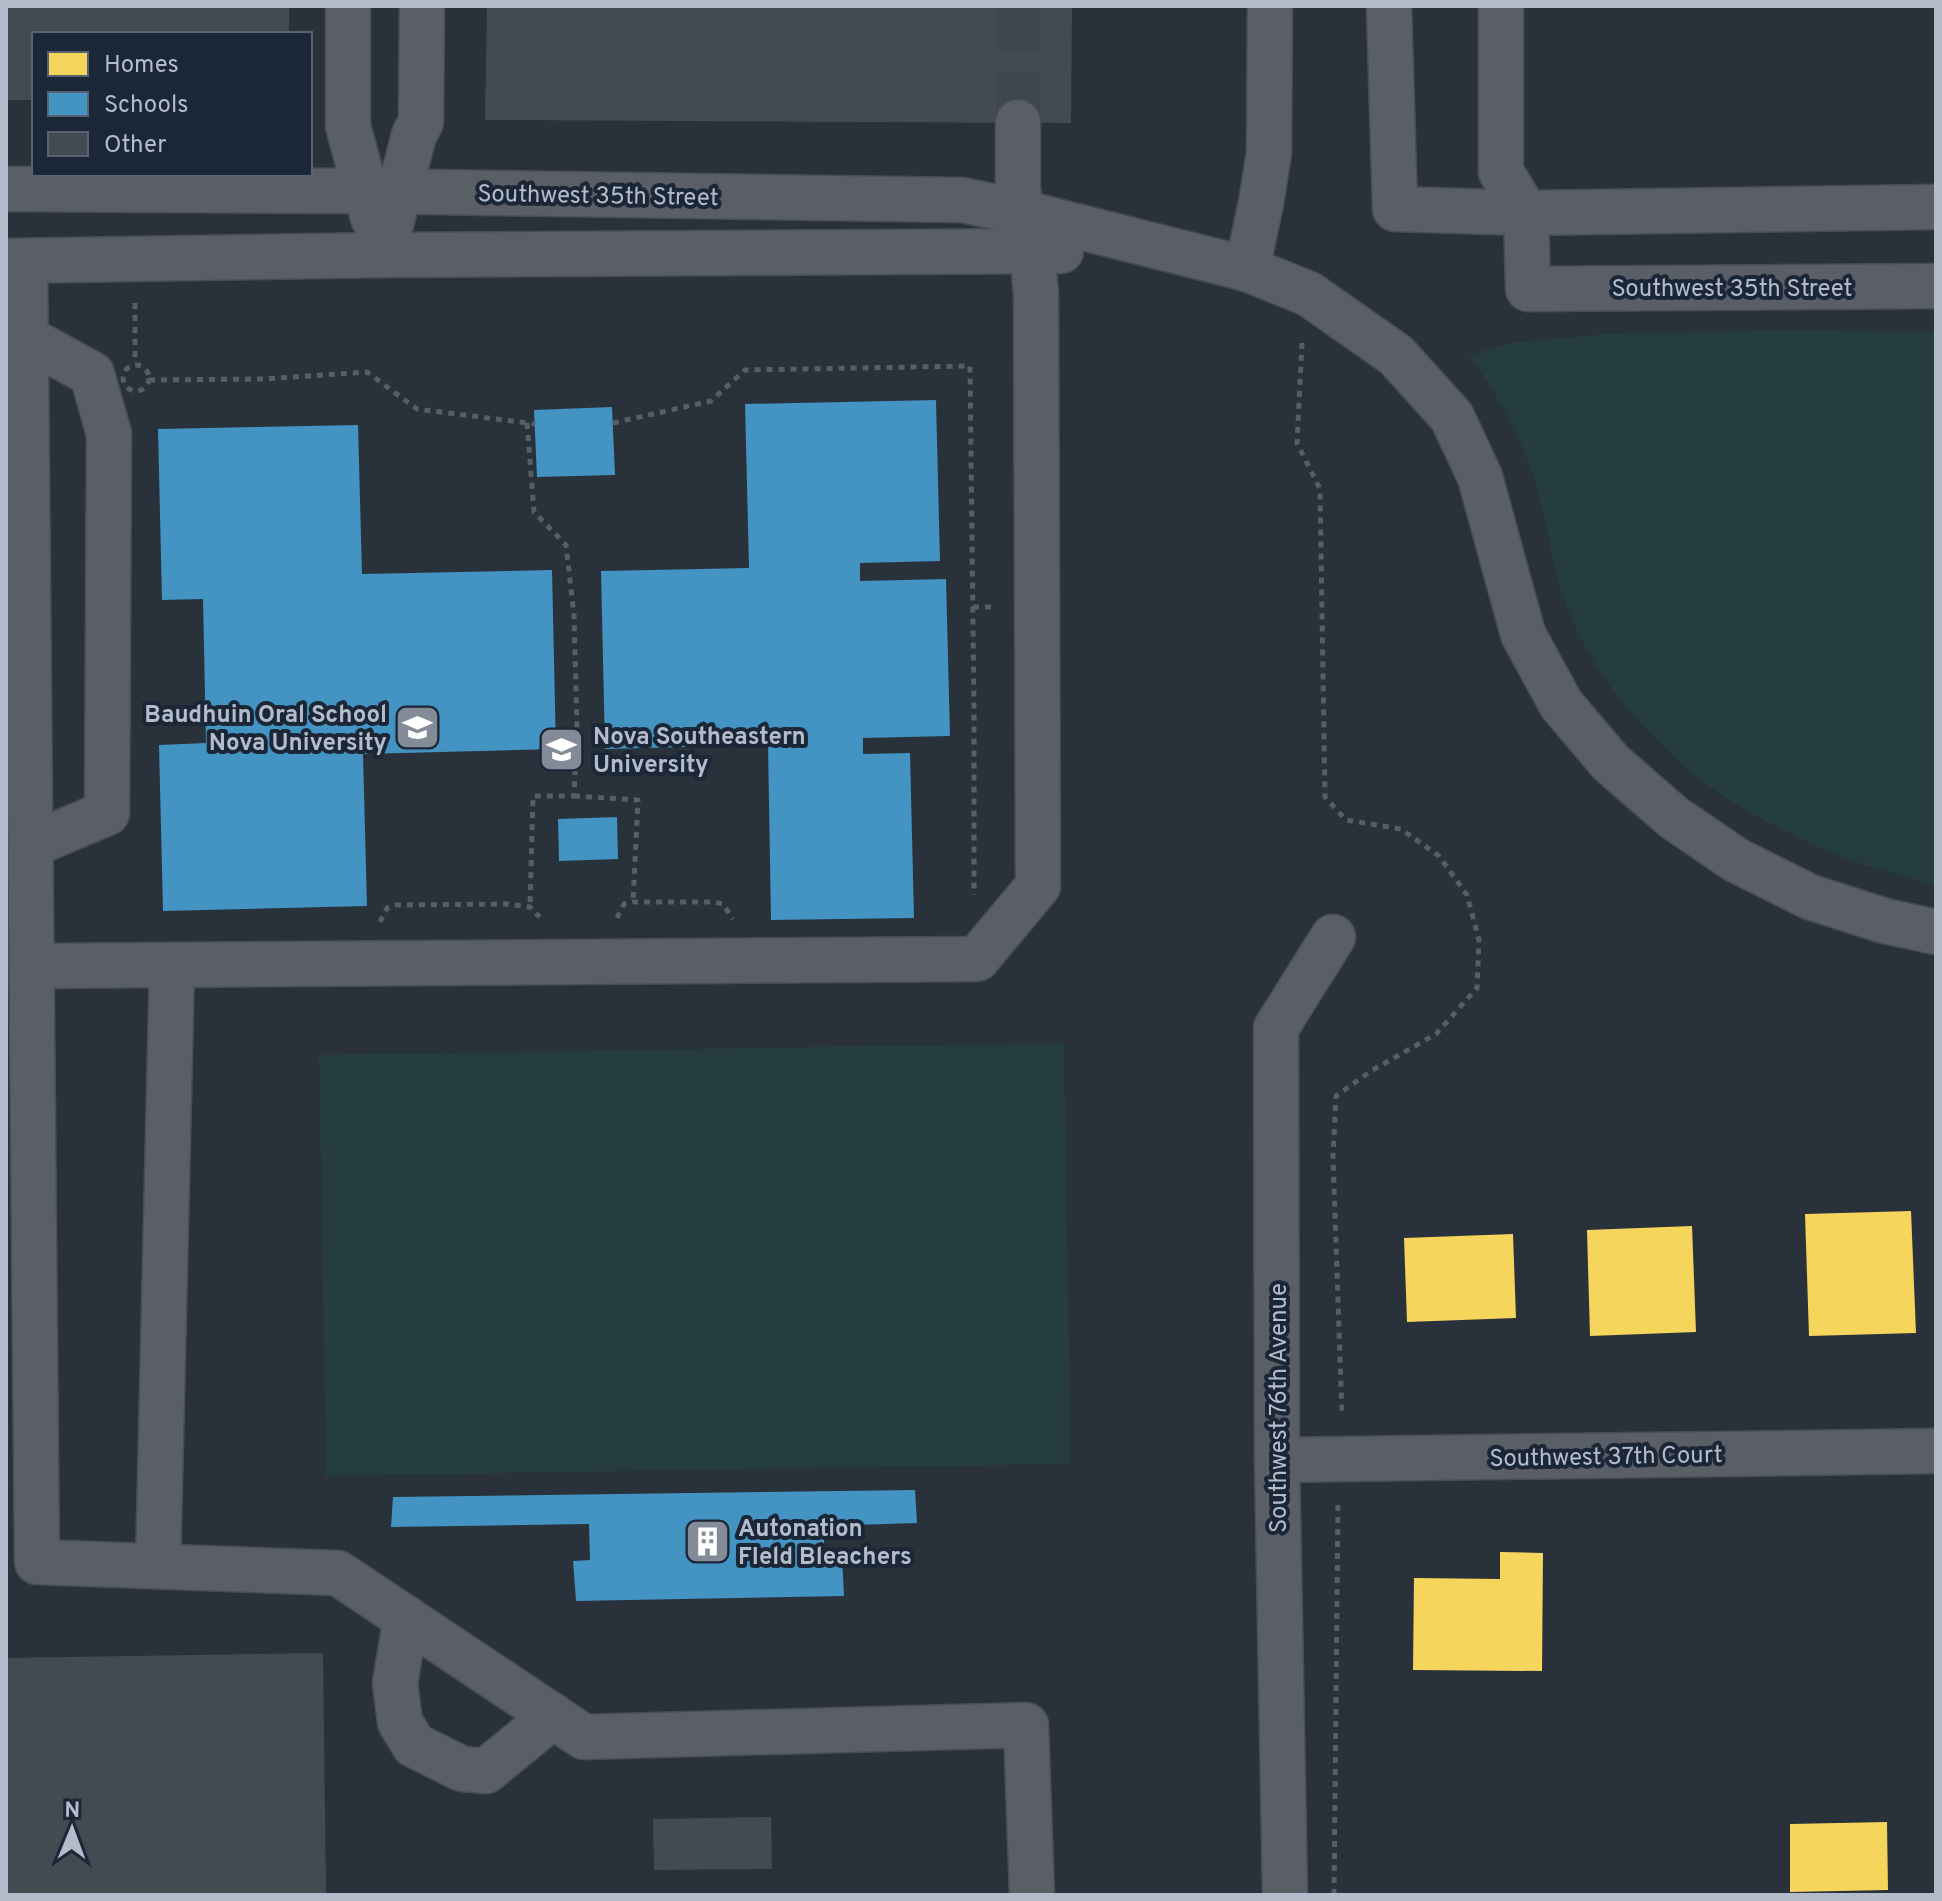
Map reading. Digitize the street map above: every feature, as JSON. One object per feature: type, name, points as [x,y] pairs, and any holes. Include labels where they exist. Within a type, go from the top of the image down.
[{"type":"street","points":[[348,6],[348,126],[383,192],[383,255]]},
{"type":"street","points":[[383,192],[421,122],[422,6]]},
{"type":"street","points":[[1247,269],[1269,153],[1270,6]]},
{"type":"street","points":[[1389,6],[1395,209],[1526,213],[1936,207]]},
{"type":"street","points":[[1501,6],[1501,172],[1526,213]]},
{"type":"street","points":[[32,966],[977,959],[1038,886],[1037,309],[1018,186],[1018,122]]},
{"type":"street","name":"Southwest 35th Street","points":[[6,189],[962,200],[1026,231]]},
{"type":"street","name":"Southwest 35th Street","points":[[1526,213],[1528,289],[1936,286]]},
{"type":"street","name":"Southwest 35th Street","points":[[16,261],[383,255],[1026,231],[1184,253],[1247,269],[1309,294],[1396,355],[1452,417],[1480,477],[1523,634],[1561,704],[1611,763],[1673,817],[1736,860],[1810,897],[1885,921],[1936,932]]},
{"type":"street","points":[[16,261],[26,338],[37,1562],[338,1573],[584,1737],[1026,1725],[1032,1895]]},
{"type":"street","points":[[26,338],[92,374],[109,434],[107,813],[31,845]]},
{"type":"street","name":"Southwest 76th Avenue","points":[[1285,1895],[1277,1460],[1276,1028],[1333,937]]},
{"type":"street","points":[[158,1566],[172,965]]},
{"type":"street","name":"Southwest 37th Court","points":[[1277,1460],[1936,1451]]},
{"type":"street","points":[[406,1618],[395,1683],[400,1722],[414,1745],[462,1769],[486,1771],[553,1716]]},
{"type":"path","points":[[135,302],[135,366]]},
{"type":"path","points":[[1302,336],[1297,443],[1320,489],[1325,797],[1346,820],[1401,829],[1439,856],[1467,895],[1479,940],[1477,988],[1436,1034],[1371,1071],[1336,1096],[1333,1157],[1344,1459],[1337,1505],[1334,1895]]},
{"type":"path","points":[[613,423],[711,401],[745,370],[970,366],[973,905]]},
{"type":"path","points":[[149,380],[264,379],[367,372],[417,409],[535,424]]},
{"type":"path","points":[[527,423],[534,512],[566,545],[574,615],[577,726],[574,796]]},
{"type":"path","points":[[542,919],[530,907],[533,796],[638,800],[633,902]]},
{"type":"path","points":[[612,921],[619,917],[624,904],[633,902],[714,902],[723,904],[736,925]]},
{"type":"path","points":[[376,929],[387,908],[396,905],[508,904],[530,907]]},
{"type":"green space","points":[[1787,330],[1936,332],[1936,884],[1840,856],[1761,818],[1714,790],[1685,768],[1632,713],[1596,666],[1577,631],[1559,583],[1541,505],[1525,454],[1500,403],[1469,355],[1516,342],[1619,333]]},
{"type":"green space","points":[[1064,1043],[1071,1464],[326,1476],[319,1055]]},
{"type":"building: Homes","points":[[1911,1211],[1916,1333],[1809,1336],[1805,1214]]},
{"type":"building: Homes","points":[[1692,1226],[1696,1332],[1590,1336],[1587,1230]]},
{"type":"building: Homes","points":[[1513,1234],[1516,1318],[1407,1322],[1404,1238]]},
{"type":"building: Homes","points":[[1500,1552],[1543,1553],[1542,1671],[1413,1670],[1414,1578],[1500,1579]]},
{"type":"building: Homes","points":[[1887,1822],[1888,1890],[1790,1892],[1790,1824]]},
{"type":"building: Schools","points":[[936,400],[940,561],[860,563],[860,581],[946,579],[950,736],[863,738],[863,754],[910,753],[914,918],[771,920],[768,745],[605,749],[601,571],[749,568],[745,404]]},
{"type":"building: Schools","points":[[612,407],[615,475],[537,477],[534,410]]},
{"type":"building: Schools","points":[[358,425],[362,574],[552,570],[556,749],[363,754],[367,906],[163,911],[159,745],[206,743],[203,599],[162,600],[158,429]]},
{"type":"building: Schools","points":[[617,817],[618,859],[559,861],[558,819]]},
{"type":"building: Schools","name":"Autonation FIeld Bleachers","points":[[915,1490],[917,1523],[824,1526],[824,1557],[842,1557],[844,1596],[576,1601],[573,1561],[590,1560],[589,1524],[391,1527],[393,1497]]},
{"type":"building: Other","points":[[6,6],[289,6],[289,32],[32,32],[32,100],[6,100]]},
{"type":"building: Other","points":[[487,6],[1072,6],[1071,123],[485,120]]},
{"type":"building: Other","points":[[323,1653],[326,1895],[6,1895],[6,1658]]},
{"type":"building: Other","points":[[771,1817],[772,1869],[654,1870],[653,1819]]},
{"type":"tunnel","points":[[1018,6],[1018,122]]},
{"type":"place","name":"Baudhuin Oral School Nova University","points":[[418,728]]},
{"type":"place","name":"Nova Southeastern University","points":[[562,750]]},
{"type":"place","name":"Autonation FIeld Bleachers","points":[[707,1542]]}]
